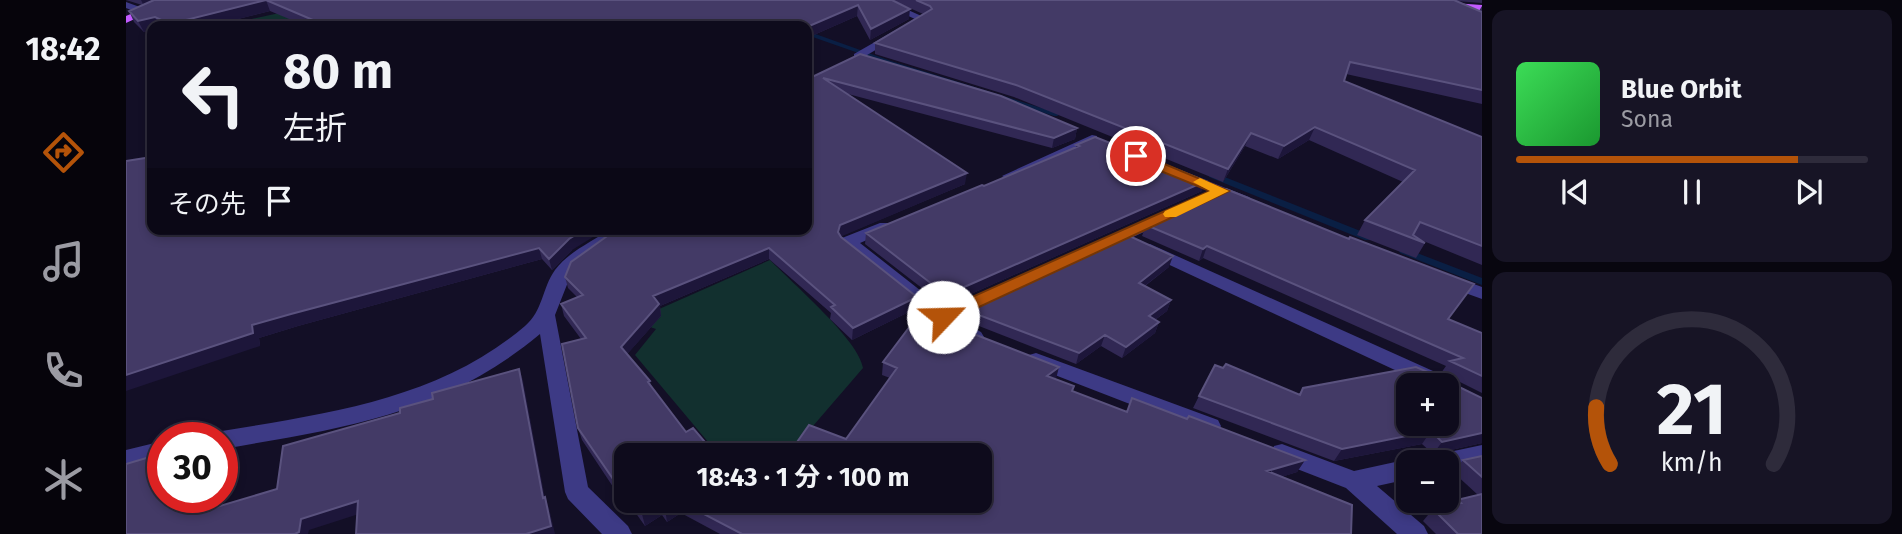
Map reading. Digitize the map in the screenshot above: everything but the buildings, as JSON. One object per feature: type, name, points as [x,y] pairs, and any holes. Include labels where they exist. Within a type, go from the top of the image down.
[{"type":"main road","points":[[126,20],[171,0]]},
{"type":"main road","points":[[1415,0],[1482,8]]},
{"type":"street","points":[[878,0],[923,19],[853,59],[880,62]]},
{"type":"street","points":[[1448,4],[1472,18]]},
{"type":"street","points":[[126,5],[145,12]]},
{"type":"street","points":[[995,182],[1098,141],[1073,129]]},
{"type":"street","points":[[1163,167],[1261,206]]},
{"type":"street","points":[[943,317],[1222,191]]},
{"type":"street","points":[[897,222],[848,242],[959,331],[997,345]]},
{"type":"street","points":[[614,235],[563,271],[547,317],[577,492],[619,534]]},
{"type":"street","points":[[1122,236],[1421,373]]},
{"type":"street","points":[[1430,273],[1482,293]]},
{"type":"street","points":[[238,437],[363,415],[413,400],[463,378],[502,356],[547,317]]},
{"type":"street","points":[[1022,355],[1233,435]]},
{"type":"street","points":[[1459,391],[1468,395]]},
{"type":"street","points":[[1257,444],[1354,481],[1415,534]]},
{"type":"street","points":[[126,459],[147,454]]},
{"type":"street","points":[[1459,459],[1482,454]]},
{"type":"street","points":[[1354,481],[1396,472]]},
{"type":"green space","points":[[340,0],[371,21],[242,21]]},
{"type":"green space","points":[[770,260],[838,328],[859,356],[863,368],[798,443],[709,443],[635,355],[656,329],[632,321]]},
{"type":"waterway","points":[[812,35],[889,62],[1057,114]]},
{"type":"waterway","points":[[1212,175],[1369,238]]},
{"type":"waterway","points":[[1404,251],[1482,282]]},
{"type":"slow traffic","points":[[1171,214],[1222,191],[1200,182]]},
{"type":"route","points":[[943,317],[1222,191],[1136,156]]}]
